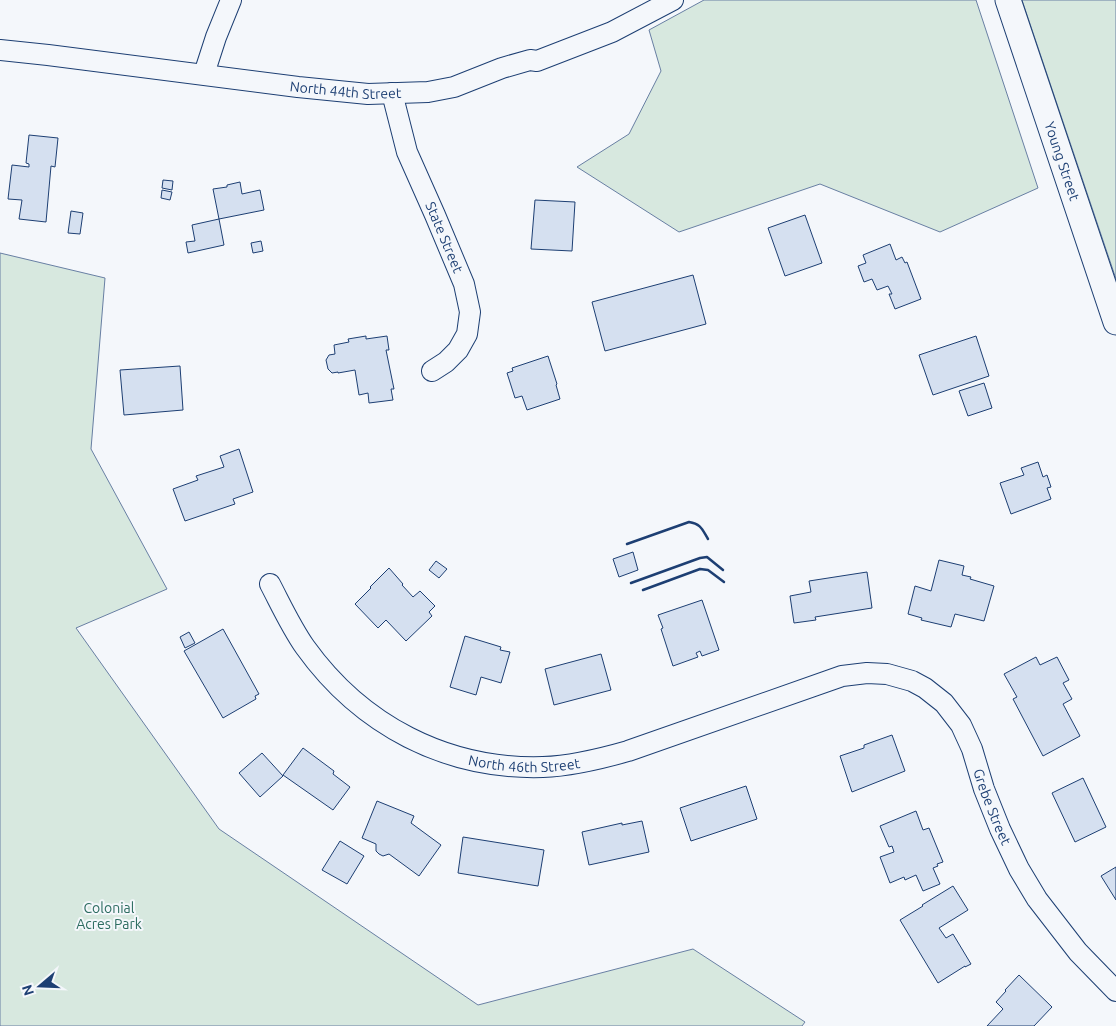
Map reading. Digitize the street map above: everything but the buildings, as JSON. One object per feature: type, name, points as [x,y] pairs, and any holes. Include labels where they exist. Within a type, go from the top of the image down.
[{"type":"street","points":[[204,74],[216,37],[232,0]]},
{"type":"street","name":"North 44th Street","points":[[0,50],[368,94],[428,92],[454,87],[502,68],[530,60],[537,61],[612,32],[672,0]]},
{"type":"street","name":"Young Street","points":[[1008,0],[1116,322]]},
{"type":"street","name":"State Street","points":[[392,93],[407,152],[464,284],[470,312],[467,334],[458,350],[446,362],[432,371]]},
{"type":"street","name":"North 46th Street","points":[[270,584],[288,620],[304,646],[327,675],[356,703],[386,725],[417,742],[451,755],[487,764],[544,767],[600,760],[842,676]]},
{"type":"street","name":"Grebe Street","points":[[842,676],[867,673],[887,674],[912,681],[925,688],[944,703],[961,725],[972,749],[984,788],[1000,829],[1019,869],[1037,899],[1078,952],[1116,991]]},
{"type":"green space","points":[[704,0],[976,0],[1038,188],[940,232],[820,184],[679,232],[577,167],[629,134],[661,71],[649,30]]},
{"type":"green space","points":[[1022,0],[1116,0],[1116,279]]},
{"type":"green space","name":"Colonial Acres Park","points":[[0,253],[105,278],[91,449],[167,589],[76,628],[219,829],[478,1005],[693,949],[805,1022],[802,1026],[0,1026]]},
{"type":"wall","points":[[627,544],[689,522],[699,526],[708,539]]},
{"type":"wall","points":[[631,583],[707,557],[723,570]]},
{"type":"wall","points":[[643,590],[700,569],[708,570],[724,582]]}]
